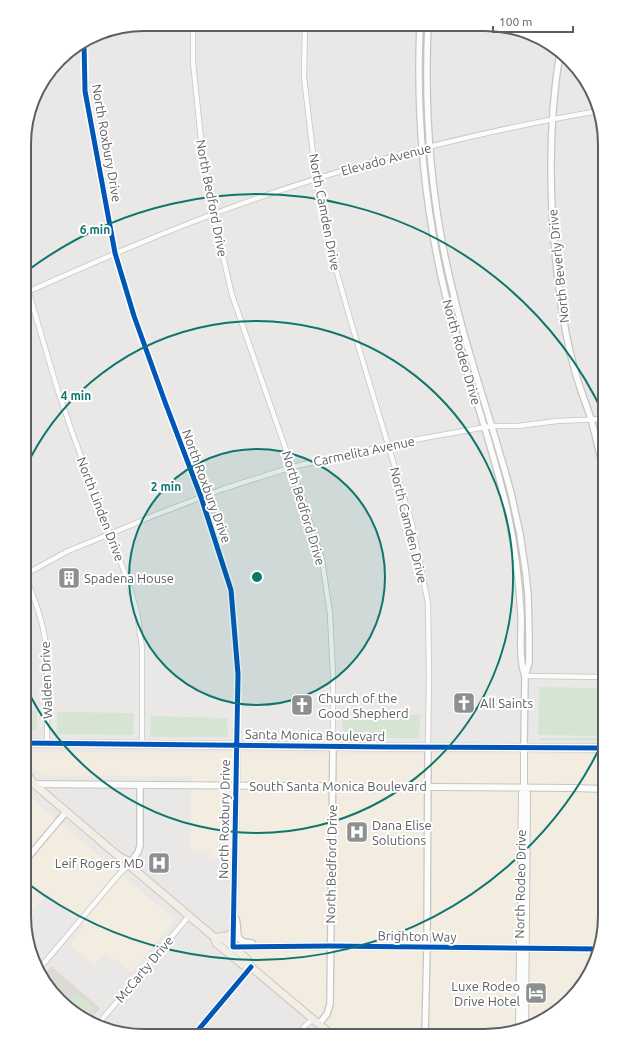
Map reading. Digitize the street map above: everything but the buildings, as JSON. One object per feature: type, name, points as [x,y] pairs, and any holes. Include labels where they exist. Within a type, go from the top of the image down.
[{"type":"main road","name":"Santa Monica Boulevard","points":[[31,743],[598,748]]},
{"type":"main road","name":"North Rodeo Drive","points":[[519,1024],[522,949],[522,794],[524,788],[524,747]]},
{"type":"main road","points":[[31,780],[66,812],[117,855],[128,860],[129,865],[214,937],[216,942],[241,964],[250,967],[324,1029]]},
{"type":"main road","name":"South Santa Monica Boulevard","points":[[34,784],[598,789]]},
{"type":"main road","points":[[214,937],[233,934]]},
{"type":"main road","points":[[214,937],[222,938],[233,947],[247,959],[250,967]]},
{"type":"main road","name":"North Rodeo Drive","points":[[522,949],[525,1021]]},
{"type":"street","name":"North Bedford Drive","points":[[193,31],[193,62],[201,140],[213,214],[232,295],[292,467],[322,560],[329,606],[333,675],[330,1004],[327,1014],[319,1024]]},
{"type":"street","name":"North Camden Drive","points":[[306,31],[304,77],[316,179],[335,266],[412,524],[428,603],[429,676],[425,1029]]},
{"type":"street","name":"North Rodeo Drive","points":[[420,31],[419,67],[422,148],[427,199],[440,271],[451,316],[503,494],[512,535],[520,596],[521,662],[525,676]]},
{"type":"street","name":"North Rodeo Drive","points":[[428,31],[427,74],[430,147],[435,198],[458,314],[511,493],[516,512],[523,555],[528,596],[529,635],[529,662],[525,676],[524,747]]},
{"type":"street","name":"North Roxbury Drive","points":[[84,48],[85,91],[115,253],[146,351],[201,497],[231,590],[238,674],[233,947]]},
{"type":"street","name":"North Beverly Drive","points":[[559,59],[552,119],[551,208],[554,251],[565,328],[574,368],[591,419],[598,446]]},
{"type":"street","name":"Elevado Avenue","points":[[31,290],[158,235],[213,214],[316,179],[422,148],[489,132],[593,112]]},
{"type":"street","name":"North Linden Drive","points":[[31,307],[71,429],[137,612],[142,647],[142,744]]},
{"type":"street","name":"Carmelita Avenue","points":[[31,571],[68,551],[155,515],[201,497],[292,467],[413,440],[484,427],[518,426],[557,421],[598,419]]},
{"type":"street","name":"Walden Drive","points":[[31,592],[41,622],[46,646],[47,744]]},
{"type":"street","points":[[525,676],[598,677]]},
{"type":"street","points":[[43,965],[121,872],[129,865],[138,852],[140,846],[140,785]]},
{"type":"street","points":[[31,854],[66,812]]},
{"type":"street","points":[[234,914],[237,921],[238,937],[241,941],[246,943],[278,944],[282,946]]},
{"type":"street","name":"McCarty Drive","points":[[101,1020],[189,916]]},
{"type":"street","name":"Brighton Way","points":[[233,947],[330,946],[593,950]]},
{"type":"street","points":[[199,1029],[250,967]]},
{"type":"street","points":[[303,1029],[313,1019]]},
{"type":"shaded area","points":[[31,752],[598,754],[598,923],[592,952],[583,972],[575,985],[565,996],[554,1006],[541,1014],[521,1023],[507,1027],[485,1029],[332,1029],[254,964],[238,943],[240,861],[210,858],[209,851],[190,851],[191,777],[41,775],[31,766]]},
{"type":"shaded area","points":[[31,798],[175,920],[131,972],[106,952],[94,965],[70,945],[84,927],[47,894],[34,909],[31,907]]},
{"type":"shaded area","points":[[51,966],[100,1008],[93,1016],[75,1006],[54,985],[46,973]]},
{"type":"green space","points":[[539,687],[598,688],[598,736],[538,735]]},
{"type":"green space","points":[[31,711],[37,711],[37,730],[31,730]]},
{"type":"green space","points":[[57,712],[134,713],[133,735],[57,734]]},
{"type":"green space","points":[[342,713],[420,715],[419,739],[343,737]]},
{"type":"green space","points":[[151,716],[227,718],[228,737],[150,737]]},
{"type":"green space","points":[[540,738],[598,738],[598,741],[540,740]]},
{"type":"green space","points":[[76,993],[85,1000],[78,1008],[69,1001]]},
{"type":"green space","points":[[85,1000],[94,1008],[88,1014],[79,1008]]},
{"type":"cycle path","points":[[84,48],[85,91],[115,253],[134,316],[201,497],[231,590],[238,674],[233,947],[330,946],[593,949]]},
{"type":"cycle path","points":[[31,743],[598,748]]},
{"type":"cycle path","points":[[199,1029],[251,967]]},
{"type":"place","name":"Spadena House","points":[[69,578]]},
{"type":"place","name":"All Saints","points":[[464,703]]},
{"type":"place","name":"Church of the Good Shepherd","points":[[302,705]]},
{"type":"place","name":"Dana Elise Solutions","points":[[357,832]]},
{"type":"place","name":"Leif Rogers MD","points":[[159,863]]},
{"type":"place","name":"Luxe Rodeo Drive Hotel","points":[[536,993]]}]
